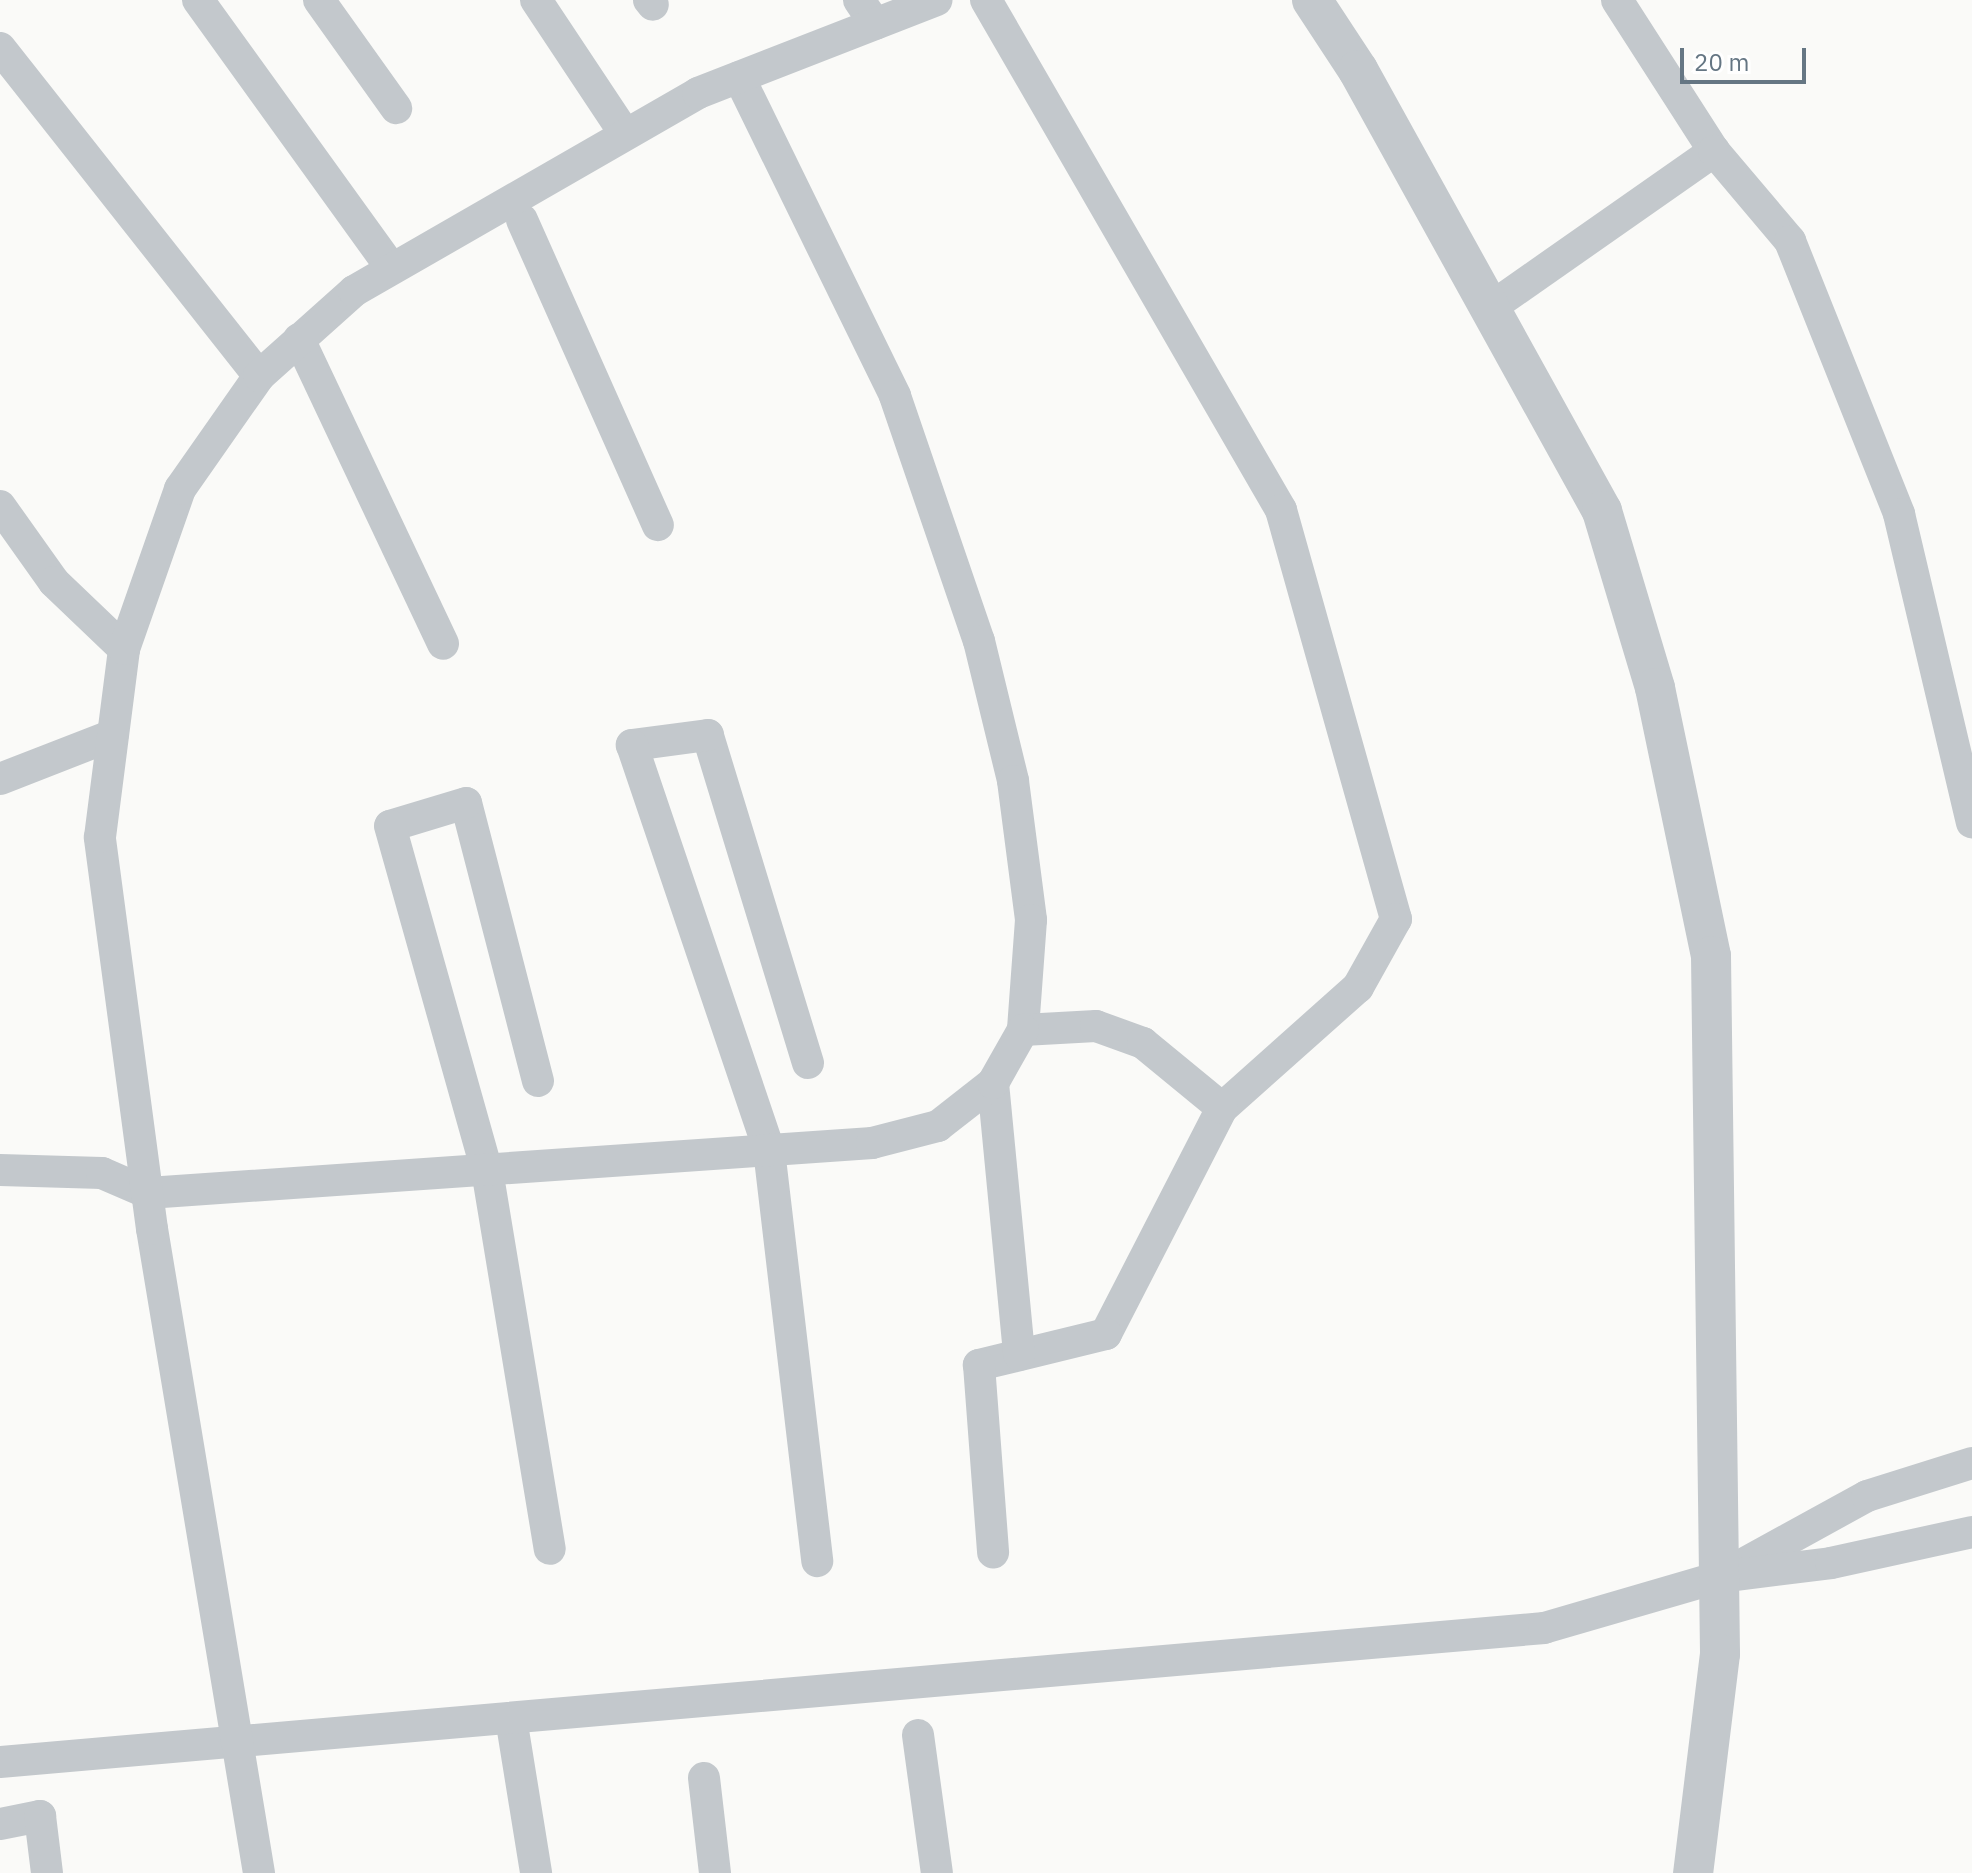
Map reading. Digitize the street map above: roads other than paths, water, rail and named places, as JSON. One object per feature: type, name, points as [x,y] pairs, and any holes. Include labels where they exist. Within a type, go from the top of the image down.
[{"type":"street","points":[[198,0],[391,268]]},
{"type":"street","points":[[319,0],[396,108]]},
{"type":"street","points":[[536,0],[625,134]]},
{"type":"street","points":[[259,1873],[148,1193],[100,837],[124,649],[180,489],[259,376],[354,291],[698,93],[739,77],[867,12],[937,0]]},
{"type":"street","points":[[986,0],[1281,510],[1396,919],[1358,987],[1222,1108],[1106,1334],[979,1365],[993,1552]]},
{"type":"street","points":[[1312,0],[1358,70],[1602,511],[1655,688],[1711,956],[1720,1654],[1693,1873]]},
{"type":"street","points":[[1617,0],[1714,151],[1790,241],[1899,514],[1972,822]]},
{"type":"street","points":[[0,48],[259,376]]},
{"type":"street","points":[[0,1170],[102,1173],[148,1193],[872,1143],[938,1126],[993,1083],[1023,1030],[1031,920],[1013,781],[979,641],[895,396],[739,77]]},
{"type":"street","points":[[1490,308],[1714,151]]},
{"type":"street","points":[[522,220],[658,525]]},
{"type":"street","points":[[299,339],[443,644]]},
{"type":"street","points":[[0,506],[54,582],[124,649]]},
{"type":"street","points":[[0,779],[113,735]]},
{"type":"street","points":[[808,1063],[708,735],[632,745],[769,1150],[817,1561]]},
{"type":"street","points":[[538,1081],[466,803],[390,826],[487,1170],[550,1549]]},
{"type":"street","points":[[1023,1030],[1096,1026],[1143,1043],[1222,1108]]},
{"type":"street","points":[[993,1083],[1019,1355]]},
{"type":"street","points":[[1719,1577],[1867,1496],[1972,1463]]},
{"type":"street","points":[[0,1762],[1544,1628],[1719,1577],[1831,1563],[1972,1532]]},
{"type":"street","points":[[511,1718],[536,1873]]},
{"type":"street","points":[[918,1735],[937,1873]]},
{"type":"street","points":[[704,1778],[715,1873]]},
{"type":"street","points":[[0,1824],[40,1816],[47,1873]]}]
